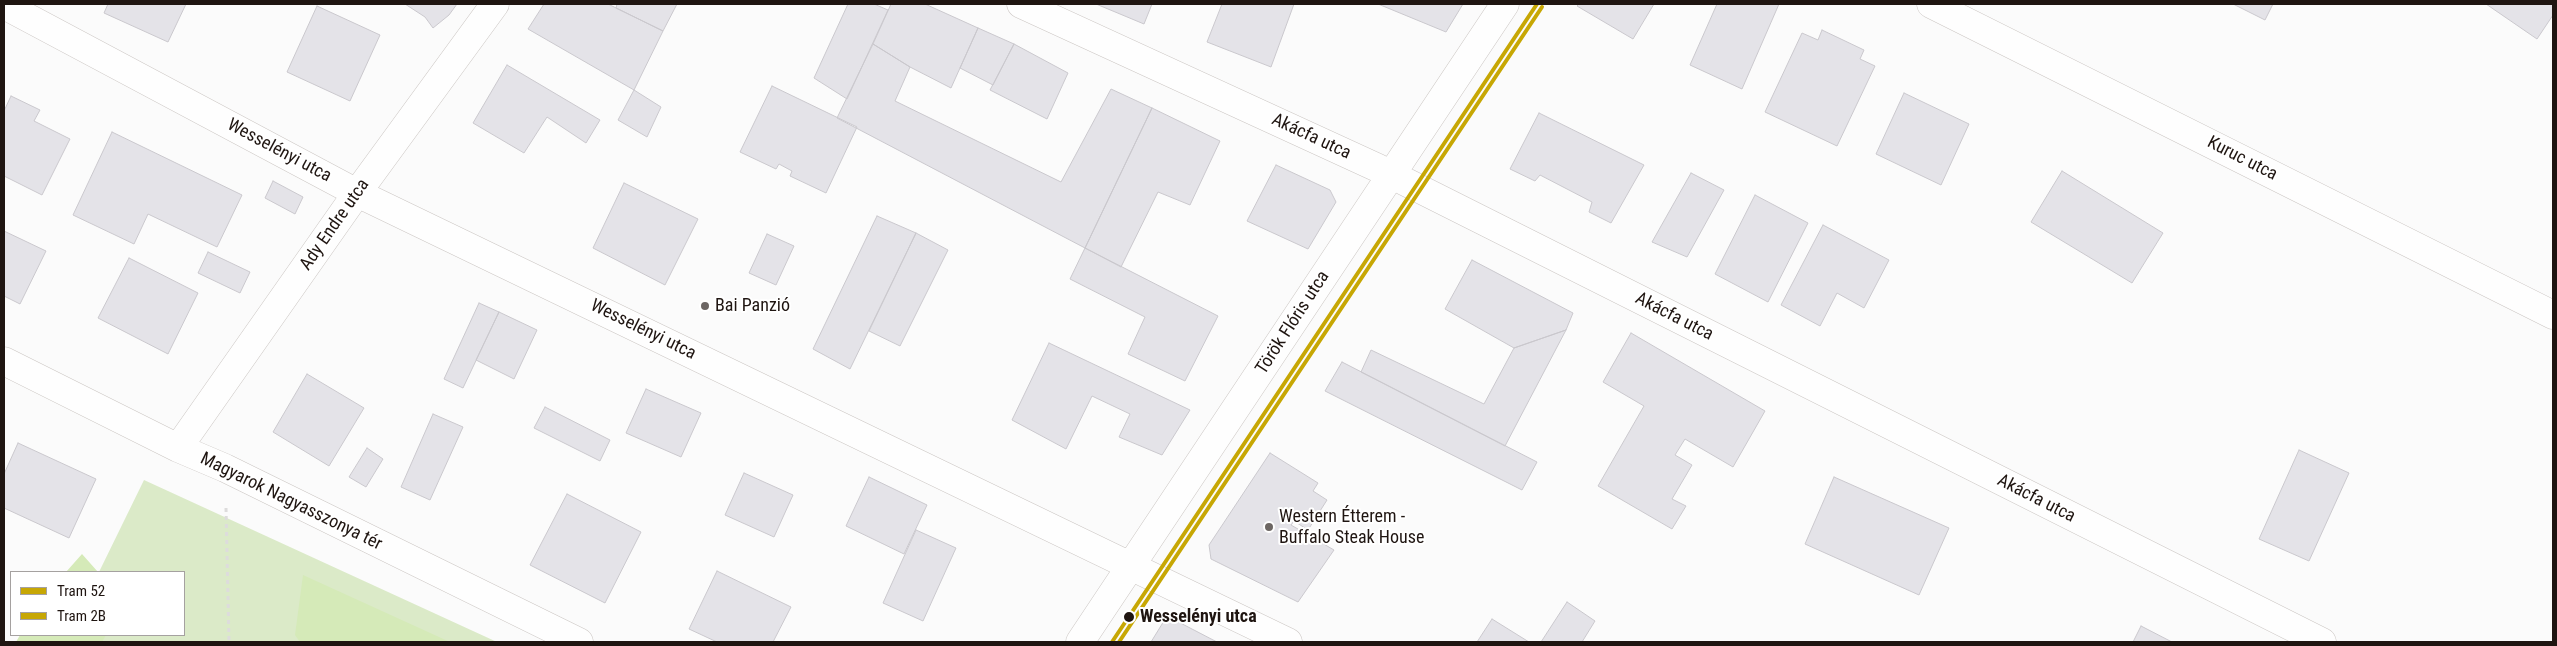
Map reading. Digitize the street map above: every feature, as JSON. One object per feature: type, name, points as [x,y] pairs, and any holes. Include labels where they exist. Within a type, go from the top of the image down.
[{"type":"street","name":"Ady Endre utca","points":[[178,448],[357,192],[495,4]]},
{"type":"street","name":"Akácfa utca","points":[[1021,4],[1391,174],[2322,642]]},
{"type":"street","name":"Török Flóris utca","points":[[1080,642],[1133,566],[1391,174],[1506,4]]},
{"type":"street","name":"Kuruc utca","points":[[1931,4],[2553,315]]},
{"type":"street","name":"Wesselényi utca","points":[[4,5],[357,192],[1288,642]]},
{"type":"street","name":"Magyarok Nagyasszonya tér","points":[[4,360],[178,448],[225,468],[580,642]]},
{"type":"path","points":[[225,468],[229,642]]},
{"type":"green space","points":[[144,480],[497,642],[64,642],[67,636],[185,636],[185,571],[99,571]]},
{"type":"green space","points":[[82,554],[97,571],[67,571]]},
{"type":"green space","points":[[303,575],[450,642],[300,642],[295,635]]},
{"type":"green space","points":[[19,636],[105,636],[102,642],[16,642]]},
{"type":"building","points":[[108,4],[186,4],[168,42],[104,13]]},
{"type":"building","points":[[405,4],[457,4],[449,15],[433,28],[425,17]]},
{"type":"building","points":[[544,4],[608,4],[663,31],[634,90],[528,29]]},
{"type":"building","points":[[617,4],[677,4],[663,31],[616,8]]},
{"type":"building","points":[[848,4],[874,4],[888,10],[847,99],[814,78]]},
{"type":"building","points":[[891,4],[925,4],[978,28],[951,88],[910,67],[873,44]]},
{"type":"building","points":[[1096,4],[1152,4],[1144,24]]},
{"type":"building","points":[[1222,4],[1294,4],[1271,67],[1207,42]]},
{"type":"building","points":[[1378,4],[1463,4],[1446,32]]},
{"type":"building","points":[[1579,4],[1654,4],[1633,39],[1577,6]]},
{"type":"building","points":[[1717,4],[1779,4],[1742,89],[1690,65]]},
{"type":"building","points":[[2233,4],[2273,4],[2265,20]]},
{"type":"building","points":[[2486,4],[2553,4],[2553,15],[2537,39]]},
{"type":"building","points":[[317,6],[380,35],[350,101],[287,72]]},
{"type":"building","points":[[978,28],[1014,44],[993,85],[960,68]]},
{"type":"building","points":[[1822,30],[1864,50],[1860,59],[1875,66],[1837,146],[1765,112],[1802,33],[1818,40]]},
{"type":"building","points":[[873,44],[910,67],[895,101],[1061,182],[1111,89],[1152,108],[1085,248],[837,118]]},
{"type":"building","points":[[1014,44],[1068,73],[1047,119],[990,90]]},
{"type":"building","points":[[507,65],[600,120],[586,143],[547,117],[524,153],[473,123]]},
{"type":"building","points":[[772,86],[857,127],[826,193],[790,176],[792,171],[779,164],[776,169],[740,152]]},
{"type":"building","points":[[634,90],[661,107],[647,137],[618,120]]},
{"type":"building","points":[[1904,93],[1969,124],[1941,185],[1876,154]]},
{"type":"building","points":[[11,96],[40,110],[34,121],[70,139],[42,195],[4,176],[4,111]]},
{"type":"building","points":[[1152,108],[1220,141],[1190,205],[1158,192],[1121,267],[1085,248]]},
{"type":"building","points":[[1539,113],[1644,165],[1611,223],[1589,212],[1592,202],[1540,175],[1535,181],[1510,169]]},
{"type":"building","points":[[112,132],[242,195],[217,247],[148,214],[134,244],[73,215]]},
{"type":"building","points":[[1276,165],[1330,190],[1336,202],[1308,249],[1247,221]]},
{"type":"building","points":[[2062,171],[2163,233],[2132,283],[2031,222]]},
{"type":"building","points":[[1691,173],[1724,190],[1687,257],[1652,242]]},
{"type":"building","points":[[273,181],[303,197],[295,214],[265,198]]},
{"type":"building","points":[[624,183],[698,219],[665,285],[593,248]]},
{"type":"building","points":[[1755,195],[1808,223],[1768,302],[1715,274]]},
{"type":"building","points":[[877,216],[916,233],[850,369],[813,349]]},
{"type":"building","points":[[1823,225],[1889,260],[1864,308],[1837,293],[1820,326],[1781,305]]},
{"type":"building","points":[[4,231],[46,251],[20,304],[4,296]]},
{"type":"building","points":[[916,233],[948,250],[900,346],[869,331]]},
{"type":"building","points":[[767,234],[794,246],[776,285],[749,273]]},
{"type":"building","points":[[1085,248],[1218,316],[1185,381],[1128,354],[1145,317],[1070,279]]},
{"type":"building","points":[[208,252],[250,272],[240,293],[198,273]]},
{"type":"building","points":[[129,258],[198,293],[168,354],[98,318]]},
{"type":"building","points":[[1472,260],[1573,313],[1566,330],[1514,348],[1445,309]]},
{"type":"building","points":[[479,303],[499,312],[463,388],[444,379]]},
{"type":"building","points":[[499,312],[537,330],[514,379],[476,360]]},
{"type":"building","points":[[1566,330],[1505,446],[1361,372],[1371,350],[1484,404],[1514,348]]},
{"type":"building","points":[[1631,333],[1765,411],[1733,467],[1685,439],[1675,455],[1692,465],[1672,499],[1686,506],[1672,529],[1598,486],[1644,406],[1603,382]]},
{"type":"building","points":[[1049,343],[1190,410],[1162,455],[1119,437],[1130,414],[1092,396],[1066,449],[1012,420]]},
{"type":"building","points":[[1342,362],[1537,462],[1522,490],[1325,391]]},
{"type":"building","points":[[307,374],[364,408],[329,466],[273,432]]},
{"type":"building","points":[[646,389],[701,413],[681,457],[626,433]]},
{"type":"building","points":[[545,407],[610,440],[600,461],[534,428]]},
{"type":"building","points":[[433,414],[463,427],[430,500],[401,487]]},
{"type":"building","points":[[18,443],[96,479],[69,538],[4,508],[4,474]]},
{"type":"building","points":[[367,448],[383,459],[366,487],[349,477]]},
{"type":"building","points":[[2299,450],[2349,473],[2309,561],[2259,539]]},
{"type":"building","points":[[1270,453],[1318,483],[1313,491],[1327,500],[1308,530],[1294,521],[1291,525],[1334,550],[1298,602],[1211,559],[1209,545]]},
{"type":"building","points":[[744,473],[793,495],[774,537],[725,515]]},
{"type":"building","points":[[869,477],[927,505],[904,554],[846,526]]},
{"type":"building","points":[[1834,477],[1949,528],[1919,595],[1805,544]]},
{"type":"building","points":[[567,494],[641,532],[605,603],[530,565]]},
{"type":"building","points":[[916,530],[956,548],[923,621],[883,603]]},
{"type":"building","points":[[717,571],[791,607],[773,642],[717,642],[689,629]]},
{"type":"building","points":[[1567,602],[1595,621],[1582,642],[1541,642]]},
{"type":"building","points":[[1167,616],[1217,642],[1151,642]]},
{"type":"building","points":[[1492,619],[1529,642],[1477,642]]},
{"type":"building","points":[[2141,626],[2172,642],[2133,642]]},
{"type":"tram line","name":"52","points":[[1112,642],[1537,4]]},
{"type":"tram line","name":"2B","points":[[1119,642],[1542,7]]},
{"type":"place","name":"Bai Panzió","points":[[705,306]]},
{"type":"place","name":"Western Étterem - Buffalo Steak House","points":[[1269,527]]},
{"type":"place","name":"Wesselényi utca","points":[[1129,617]]}]
